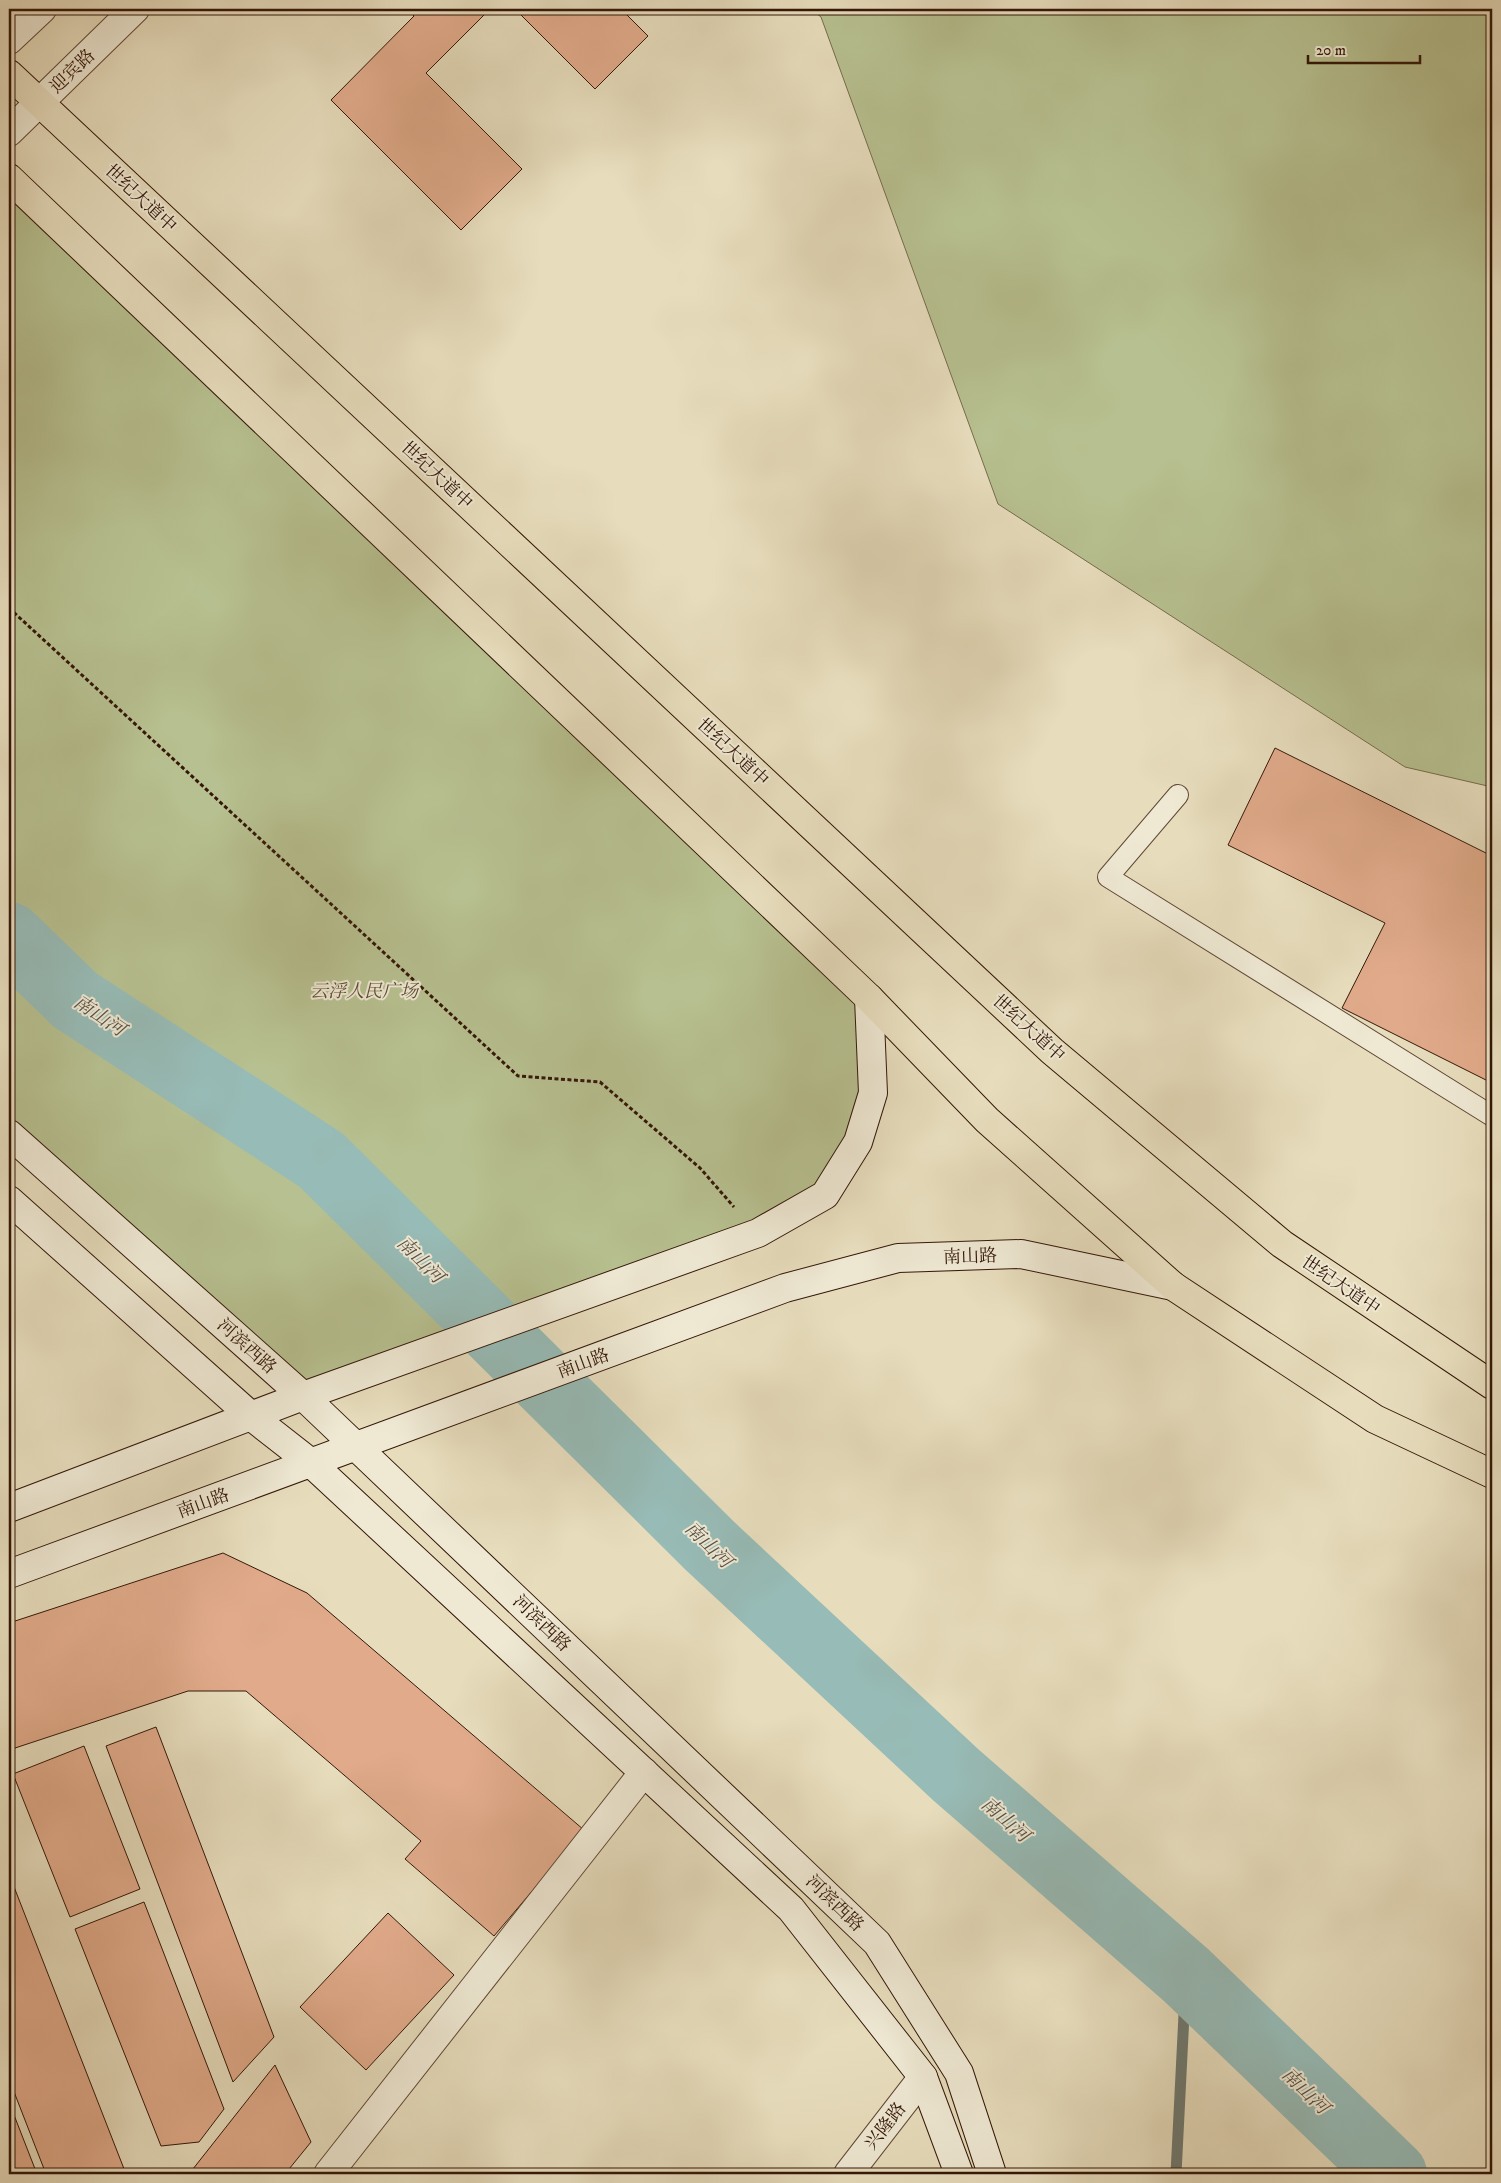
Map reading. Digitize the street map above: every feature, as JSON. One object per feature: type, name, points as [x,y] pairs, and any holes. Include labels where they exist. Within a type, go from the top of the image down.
[{"type":"main road","points":[[9,40],[42,9]]},
{"type":"main road","name":"迎宾路","points":[[9,132],[135,9]]},
{"type":"main road","name":"世纪大道中","points":[[9,74],[1052,1051],[1282,1244],[1492,1386]]},
{"type":"main road","points":[[9,178],[869,998],[987,1120],[1173,1286],[1375,1419],[1492,1474]]},
{"type":"main road","points":[[9,1508],[303,1396],[758,1233],[825,1195],[858,1142],[873,1093],[869,998]]},
{"type":"main road","name":"河滨西路","points":[[9,1134],[303,1396],[876,1943],[959,2073],[992,2174]]},
{"type":"main road","name":"河滨西路","points":[[9,1200],[251,1416],[311,1463],[791,1909],[923,2077],[958,2174]]},
{"type":"main road","name":"南山路","points":[[9,1574],[785,1288],[898,1258],[1021,1254],[1173,1286]]},
{"type":"main road","points":[[328,2174],[644,1772]]},
{"type":"main road","name":"兴隆路","points":[[848,2174],[923,2077]]},
{"type":"lane","points":[[1178,796],[1108,877],[1492,1116]]},
{"type":"path","points":[[9,608],[518,1076],[600,1082],[700,1168],[758,1233]]},
{"type":"green space","points":[[811,9],[1492,9],[1492,787],[1405,767],[998,504],[821,17]]},
{"type":"green space","name":"云浮人民广场","points":[[9,178],[869,998],[873,1093],[825,1195],[303,1396],[9,1134]]},
{"type":"building","points":[[407,9],[490,9],[426,73],[522,169],[461,230],[331,100],[414,16]]},
{"type":"building","points":[[515,9],[621,9],[648,36],[595,89]]},
{"type":"building","points":[[1275,748],[1492,856],[1492,1083],[1342,1008],[1385,923],[1228,845]]},
{"type":"building","points":[[223,1553],[307,1593],[584,1830],[494,1936],[405,1859],[421,1841],[246,1691],[188,1691],[9,1750],[9,1623]]},
{"type":"building","points":[[156,1727],[274,2037],[233,2082],[106,1746]]},
{"type":"building","points":[[84,1746],[140,1889],[70,1917],[13,1774]]},
{"type":"building","points":[[9,1874],[126,2174],[46,2174],[9,2079]]},
{"type":"building","points":[[144,1902],[224,2109],[199,2142],[161,2146],[75,1929]]},
{"type":"building","points":[[388,1913],[454,1975],[366,2070],[300,2007]]},
{"type":"building","points":[[275,2065],[311,2142],[285,2174],[189,2174]]},
{"type":"building","points":[[14,2115],[37,2174],[9,2174],[9,2117]]},
{"type":"waterway","name":"南山河","points":[[9,936],[75,1000],[321,1160],[709,1545],[956,1775],[1186,1975],[1393,2174]]},
{"type":"waterway","points":[[1176,2174],[1186,1975]]}]
